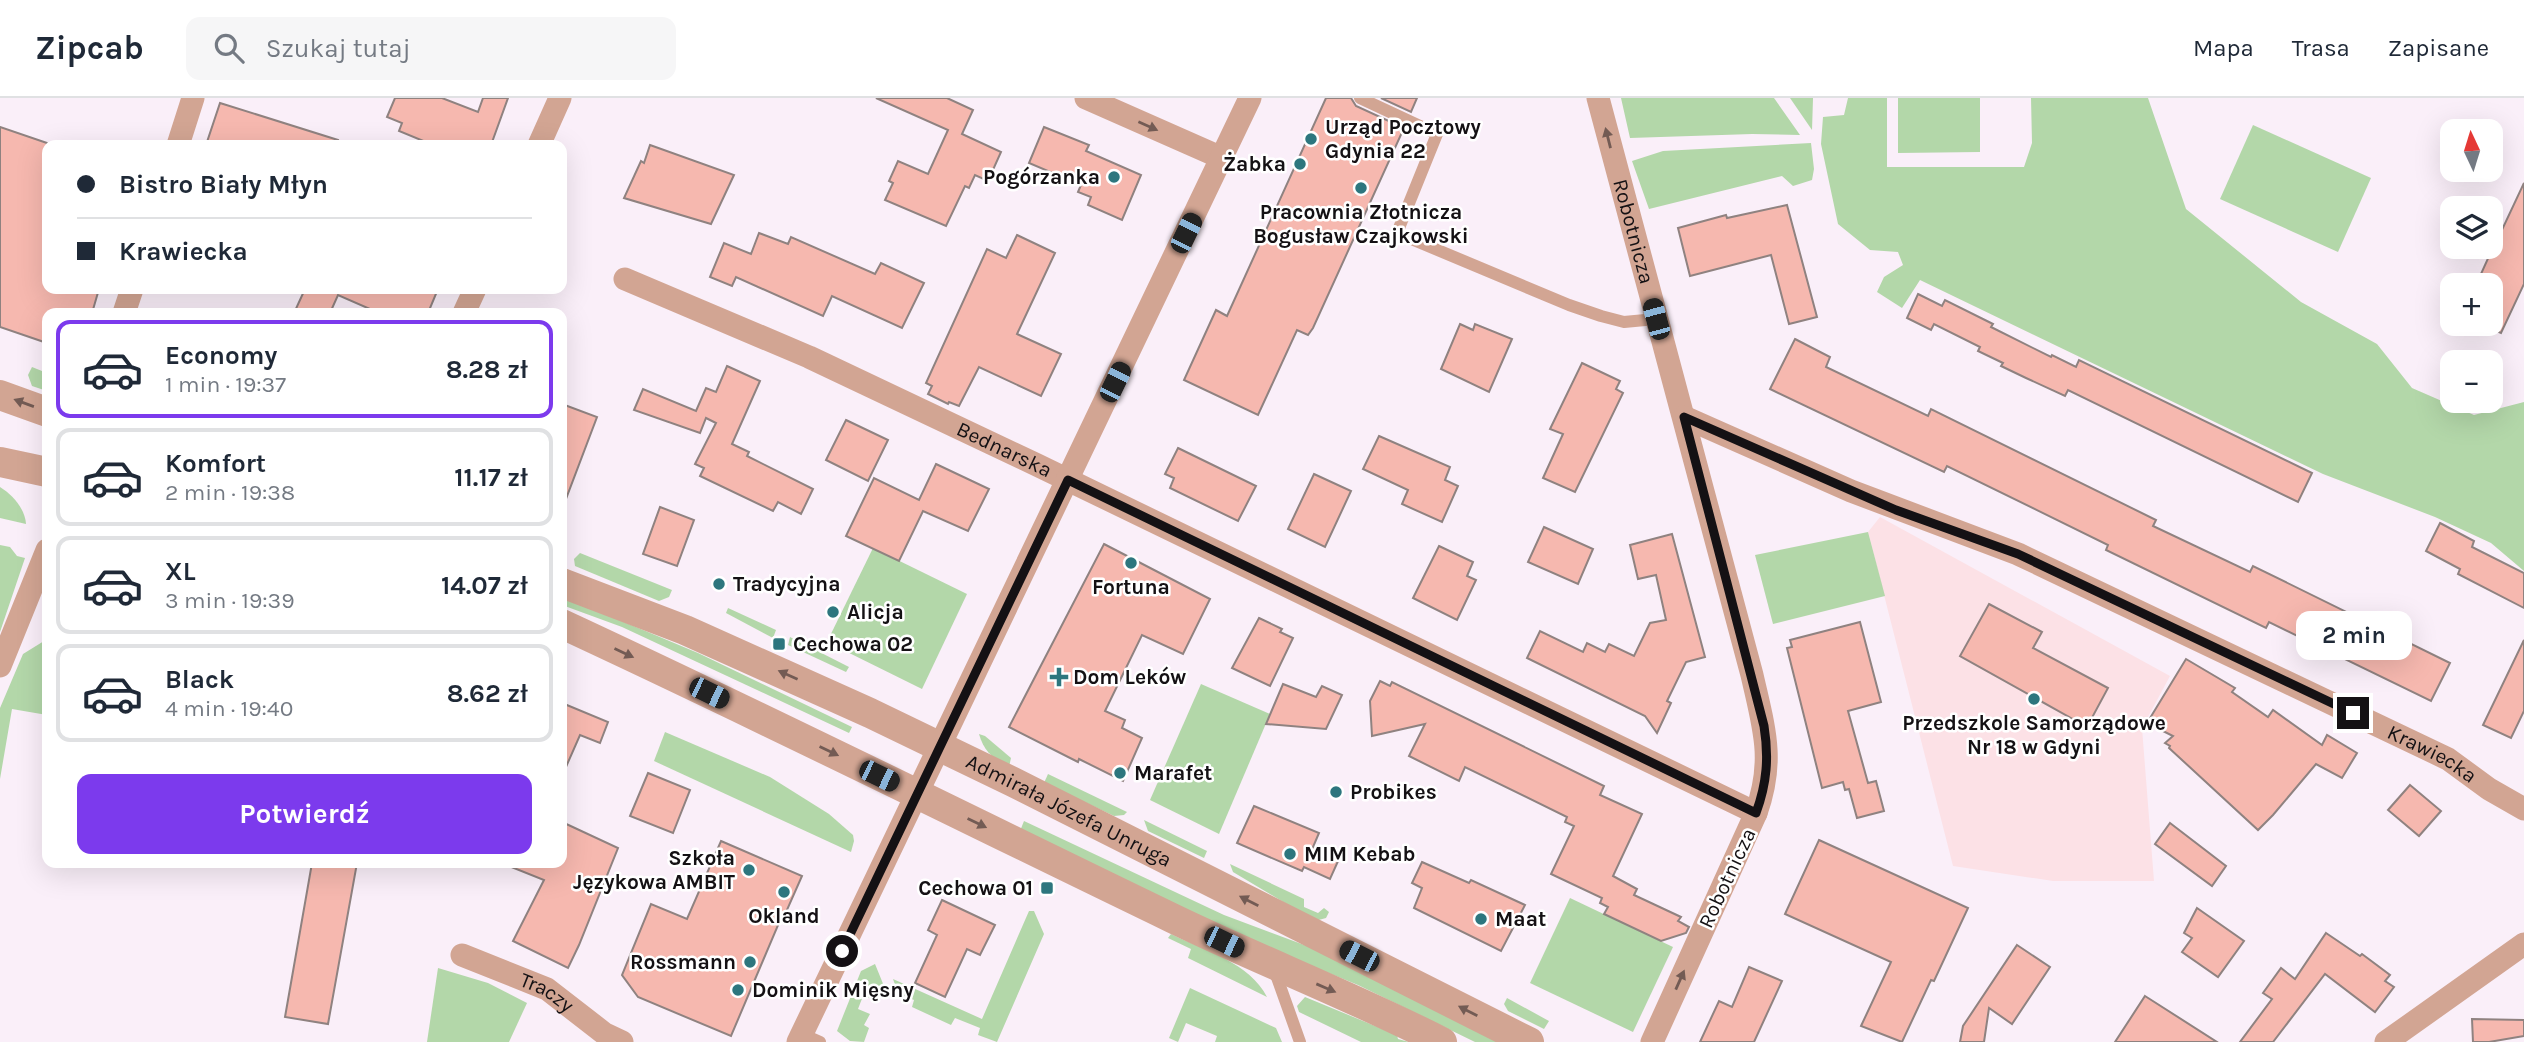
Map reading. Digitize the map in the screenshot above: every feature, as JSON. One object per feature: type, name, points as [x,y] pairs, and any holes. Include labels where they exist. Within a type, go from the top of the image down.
[{"type":"street","points":[[180,140],[193,98]]},
{"type":"street","points":[[541,140],[560,98]]},
{"type":"street","points":[[1086,98],[1222,158]]},
{"type":"street","points":[[807,1039],[916,794],[1250,98]]},
{"type":"street","name":"Robotnicza","points":[[1598,98],[1684,417],[1768,747],[1768,772],[1756,813],[1652,1042]]},
{"type":"street","name":"Bednarska","points":[[625,279],[809,357],[1756,813]]},
{"type":"street","points":[[0,395],[42,410]]},
{"type":"street","name":"Krawiecka","points":[[1684,417],[1851,491],[2018,554],[2088,586],[2448,759],[2489,789],[2524,809]]},
{"type":"street","points":[[0,463],[42,471]]},
{"type":"street","points":[[0,666],[42,562]]},
{"type":"street","name":"Admirała Józefa Unruga","points":[[567,585],[685,630],[939,746],[1529,1042]]},
{"type":"street","points":[[567,626],[1273,966],[1394,1018],[1442,1042]]},
{"type":"street","points":[[2386,1042],[2524,944]]},
{"type":"street","name":"Traczy","points":[[462,955],[547,989],[605,1034],[622,1042]]},
{"type":"lane","points":[[1360,98],[1437,134],[1397,233],[1590,312],[1624,322],[1656,319]]},
{"type":"lane","points":[[1273,966],[1300,1042]]},
{"type":"shaded area","name":"Przedszkole Samorządowe Nr 18 w Gdyni","points":[[1880,517],[2170,676],[2142,728],[2154,881],[2053,881],[1953,866],[1868,532]]},
{"type":"green space","points":[[1621,98],[1774,98],[1800,135],[1630,138]]},
{"type":"green space","points":[[1790,98],[1813,98],[1812,130]]},
{"type":"green space","points":[[1848,98],[1887,98],[1887,167],[2024,167],[2032,143],[2031,98],[2148,98],[2186,209],[2301,302],[2377,344],[2412,388],[2440,400],[2440,413],[2503,413],[2503,407],[2524,402],[2524,571],[2491,543],[2435,517],[2323,474],[1920,280],[1902,308],[1877,292],[1884,277],[1903,265],[1898,252],[1870,250],[1838,224],[1821,144],[1823,117],[1844,115]]},
{"type":"green space","points":[[1898,98],[1980,98],[1980,152],[1898,153]]},
{"type":"green space","points":[[2253,125],[2371,178],[2338,252],[2220,199]]},
{"type":"green space","points":[[1811,143],[1814,169],[1812,180],[1793,186],[1782,176],[1649,209],[1632,161],[1663,151]]},
{"type":"green space","points":[[32,367],[42,371],[42,389],[32,386],[28,375]]},
{"type":"green space","points":[[0,487],[18,503],[26,524],[0,518]]},
{"type":"green space","points":[[1868,532],[1885,596],[1773,624],[1755,555]]},
{"type":"green space","points":[[0,545],[10,547],[17,556],[25,558],[0,632]]},
{"type":"green space","points":[[873,548],[967,594],[922,689],[827,642]]},
{"type":"green space","points":[[580,553],[672,590],[669,597],[659,601],[575,566],[574,559]]},
{"type":"green space","points":[[567,598],[698,653],[852,727],[849,733],[622,627],[567,607]]},
{"type":"green space","points":[[728,608],[776,630],[773,638],[726,613]]},
{"type":"green space","points":[[790,637],[849,667],[846,672],[788,645]]},
{"type":"green space","points":[[42,642],[42,714],[12,709],[0,779],[0,708],[23,654]]},
{"type":"green space","points":[[1201,684],[1270,714],[1219,834],[1150,800]]},
{"type":"green space","points":[[665,732],[770,777],[829,814],[853,835],[851,852],[654,761]]},
{"type":"green space","points":[[979,734],[1011,758],[1009,767],[990,754]]},
{"type":"green space","points":[[1048,774],[1127,812],[1114,816],[1044,783]]},
{"type":"green space","points":[[1144,820],[1207,851],[1204,858],[1148,831]]},
{"type":"green space","points":[[1024,821],[1224,915],[1307,946],[1502,1042],[1475,1042],[1358,985],[1277,952],[1020,831]]},
{"type":"green space","points":[[1230,864],[1304,899],[1304,907],[1318,913],[1324,908],[1329,912],[1326,918],[1315,921],[1233,872]]},
{"type":"green space","points":[[1570,898],[1673,947],[1633,1032],[1530,983]]},
{"type":"green space","points":[[1029,911],[1034,911],[1044,934],[997,1042],[978,1035],[980,1028],[955,1018],[951,1025],[912,1007],[914,1000],[898,993],[893,979],[982,1019]]},
{"type":"green space","points":[[1171,934],[1238,966],[1259,985],[1267,997],[1188,958],[1191,949],[1168,938]]},
{"type":"green space","points":[[875,964],[886,991],[884,996],[876,993],[876,1000],[863,996],[858,1009],[870,1014],[864,1025],[869,1028],[864,1042],[850,1041],[837,1031],[861,971]]},
{"type":"green space","points":[[438,968],[488,983],[527,1003],[509,1042],[427,1042]]},
{"type":"green space","points":[[1190,988],[1276,1028],[1282,1042],[1215,1042],[1217,1036],[1186,1023],[1178,1042],[1169,1038]]},
{"type":"green space","points":[[1305,997],[1409,1042],[1361,1042],[1299,1012],[1297,1006]]},
{"type":"green space","points":[[1507,998],[1549,1021],[1544,1029],[1508,1011],[1504,1004]]},
{"type":"building","points":[[395,98],[442,98],[478,112],[483,98],[508,98],[493,140],[421,140],[399,131],[402,123],[387,117]]},
{"type":"building","points":[[876,98],[947,98],[973,110],[962,134],[1001,152],[988,181],[975,175],[969,188],[965,186],[946,226],[885,200],[893,183],[889,181],[898,161],[928,174],[948,130]]},
{"type":"building","points":[[1326,98],[1351,98],[1356,106],[1404,128],[1313,328],[1308,335],[1297,330],[1258,415],[1184,380],[1216,310],[1227,316]]},
{"type":"building","points":[[1381,98],[1417,98],[1411,112]]},
{"type":"building","points":[[220,103],[338,140],[208,140]]},
{"type":"building","points":[[0,127],[42,141],[42,294],[98,294],[93,308],[42,308],[42,341],[0,327]]},
{"type":"building","points":[[1044,127],[1089,145],[1086,151],[1141,175],[1122,220],[1088,205],[1091,197],[1078,192],[1081,185],[1029,163]]},
{"type":"building","points":[[650,145],[734,175],[711,224],[624,198],[641,161],[644,163]]},
{"type":"building","points":[[2524,183],[2524,284],[2503,329],[2503,273],[2481,273],[2488,259],[2503,259],[2503,228]]},
{"type":"building","points":[[1787,205],[1817,317],[1789,324],[1771,255],[1690,276],[1678,228],[1726,215],[1727,218]]},
{"type":"building","points":[[759,233],[788,244],[791,237],[875,274],[881,263],[924,283],[902,328],[832,296],[823,316],[736,277],[732,286],[710,277],[724,243],[751,254]]},
{"type":"building","points":[[1017,235],[1055,253],[1017,334],[1061,354],[1041,396],[979,367],[959,406],[949,402],[948,404],[928,394],[932,386],[926,383],[987,249],[1006,258]]},
{"type":"building","points":[[303,294],[436,294],[430,308],[368,308],[338,295],[332,308],[296,308]]},
{"type":"building","points":[[1918,294],[1942,306],[1945,300],[2051,357],[2052,355],[2076,367],[2079,360],[2312,473],[2298,502],[2068,390],[2065,396],[2001,366],[2003,363],[1978,351],[1980,347],[1934,324],[1931,330],[1907,318]]},
{"type":"building","points":[[1460,324],[1473,330],[1475,324],[1512,339],[1489,392],[1441,369]]},
{"type":"building","points":[[1795,339],[1830,357],[1826,367],[1928,416],[1931,409],[2156,520],[2153,526],[2250,572],[2253,566],[2450,663],[2431,701],[2269,622],[2266,628],[2106,550],[2108,545],[1947,466],[1944,472],[1770,389]]},
{"type":"building","points":[[1582,363],[1620,381],[1616,389],[1623,393],[1575,492],[1543,478],[1563,434],[1550,429]]},
{"type":"building","points":[[727,366],[760,381],[732,444],[749,452],[747,456],[813,489],[801,514],[778,502],[773,511],[700,476],[704,468],[695,464],[716,423],[706,418],[700,433],[634,410],[643,389],[696,411],[706,388],[716,392]]},
{"type":"building","points":[[567,406],[597,417],[567,496]]},
{"type":"building","points":[[846,420],[888,440],[868,481],[826,460]]},
{"type":"building","points":[[1379,436],[1450,467],[1445,480],[1458,486],[1442,522],[1402,504],[1408,490],[1363,469]]},
{"type":"building","points":[[1178,448],[1256,486],[1238,521],[1170,488],[1174,478],[1165,474]]},
{"type":"building","points":[[936,464],[989,489],[968,531],[923,511],[899,561],[846,536],[874,478],[919,500]]},
{"type":"building","points":[[1314,474],[1351,491],[1325,547],[1288,529]]},
{"type":"building","points":[[660,507],[694,520],[677,566],[643,554]]},
{"type":"building","points":[[2440,523],[2474,541],[2472,547],[2524,573],[2524,608],[2458,574],[2460,569],[2426,551]]},
{"type":"building","points":[[1544,527],[1593,549],[1578,584],[1528,562]]},
{"type":"building","points":[[1672,534],[1705,657],[1686,662],[1667,701],[1671,703],[1657,733],[1645,716],[1527,658],[1540,631],[1583,652],[1587,643],[1605,652],[1609,644],[1634,656],[1650,623],[1666,620],[1656,575],[1638,579],[1630,545]]},
{"type":"building","points":[[1104,544],[1210,599],[1183,654],[1142,635],[1105,711],[1125,720],[1122,728],[1142,738],[1123,781],[1009,727]]},
{"type":"building","points":[[1439,546],[1473,562],[1467,576],[1476,580],[1457,620],[1413,598]]},
{"type":"building","points":[[1989,604],[2042,632],[2033,648],[2108,688],[2087,727],[1960,656]]},
{"type":"building","points":[[1259,618],[1282,629],[1280,632],[1293,638],[1270,686],[1232,668]]},
{"type":"building","points":[[1860,622],[1881,702],[1848,711],[1868,783],[1876,781],[1884,811],[1857,818],[1849,789],[1845,790],[1843,782],[1822,788],[1787,648],[1792,647],[1790,640]]},
{"type":"building","points":[[2524,640],[2524,711],[2511,738],[2483,725]]},
{"type":"building","points":[[2186,659],[2235,688],[2232,692],[2268,717],[2273,710],[2322,745],[2327,735],[2357,753],[2342,778],[2316,764],[2258,830],[2169,748],[2165,743],[2173,736],[2147,723]]},
{"type":"building","points":[[1380,681],[1390,686],[1392,682],[1604,786],[1600,795],[1642,814],[1613,876],[1637,889],[1634,895],[1681,917],[1678,921],[1689,927],[1686,933],[1661,941],[1604,914],[1608,907],[1600,903],[1602,898],[1551,874],[1574,826],[1565,822],[1567,817],[1465,767],[1459,781],[1409,756],[1425,724],[1372,736],[1370,701]]},
{"type":"building","points":[[1283,684],[1316,697],[1322,686],[1342,695],[1326,729],[1266,724]]},
{"type":"building","points":[[567,705],[608,722],[600,743],[580,735],[567,765]]},
{"type":"building","points":[[648,773],[690,790],[673,833],[630,816]]},
{"type":"building","points":[[2410,785],[2441,811],[2419,836],[2388,810]]},
{"type":"building","points":[[1254,806],[1319,833],[1313,847],[1339,859],[1330,879],[1304,867],[1302,871],[1237,843]]},
{"type":"building","points":[[2170,823],[2226,866],[2212,886],[2155,844]]},
{"type":"building","points":[[567,824],[618,848],[568,968],[513,941],[544,880],[514,868],[567,868]]},
{"type":"building","points":[[1819,840],[1968,908],[1902,1042],[1861,1026],[1891,962],[1785,914]]},
{"type":"building","points":[[721,841],[802,876],[783,919],[781,918],[731,1036],[638,997],[622,975],[651,904],[687,919]]},
{"type":"building","points":[[1422,862],[1469,883],[1471,880],[1525,905],[1501,951],[1414,908],[1422,888],[1412,883]]},
{"type":"building","points":[[311,868],[356,868],[328,1024],[285,1017]]},
{"type":"building","points":[[942,900],[995,925],[980,955],[967,949],[945,997],[915,983],[937,935],[928,930]]},
{"type":"building","points":[[2197,908],[2244,941],[2218,977],[2182,952],[2192,938],[2184,933]]},
{"type":"building","points":[[2326,933],[2360,956],[2362,954],[2390,975],[2385,981],[2394,987],[2375,1012],[2325,974],[2273,1042],[2240,1042],[2272,999],[2263,993],[2281,968],[2295,979]]},
{"type":"building","points":[[2017,945],[2050,967],[2012,1024],[1989,1008],[1984,1042],[1960,1042],[1963,1026]]},
{"type":"building","points":[[1749,967],[1782,981],[1754,1042],[1700,1042],[1719,1001],[1732,1007]]},
{"type":"building","points":[[2145,996],[2217,1042],[2115,1042]]},
{"type":"building","points":[[2472,1019],[2524,1020],[2524,1036],[2473,1042]]},
{"type":"place","name":"Urząd Pocztowy Gdynia 22","points":[[1311,139]]},
{"type":"place","name":"Żabka","points":[[1300,164]]},
{"type":"place","name":"Pogórzanka","points":[[1114,177]]},
{"type":"place","name":"Pracownia Złotnicza Bogusław Czajkowski","points":[[1361,188]]},
{"type":"place","name":"Fortuna","points":[[1131,563]]},
{"type":"place","name":"Tradycyjna","points":[[719,584]]},
{"type":"place","name":"Alicja","points":[[833,612]]},
{"type":"place","name":"Cechowa 02","points":[[779,644]]},
{"type":"place","name":"Dom Leków","points":[[1059,677]]},
{"type":"place","name":"Przedszkole Samorządowe Nr 18 w Gdyni","points":[[2034,699]]},
{"type":"place","name":"Marafet","points":[[1120,773]]},
{"type":"place","name":"Probikes","points":[[1336,792]]},
{"type":"place","name":"MIM Kebab","points":[[1290,854]]},
{"type":"place","name":"Szkoła Językowa AMBIT","points":[[749,870]]},
{"type":"place","name":"Cechowa 01","points":[[1047,888]]},
{"type":"place","name":"Okland","points":[[784,892]]},
{"type":"place","name":"Maat","points":[[1481,919]]},
{"type":"place","name":"Rossmann","points":[[750,962]]},
{"type":"place","name":"Dominik Mięsny","points":[[738,990]]},
{"type":"route","points":[[842,951],[1068,480],[1756,813],[1768,772],[1768,747],[1752,675],[1684,417],[1896,510],[2018,554],[2353,713]]}]
